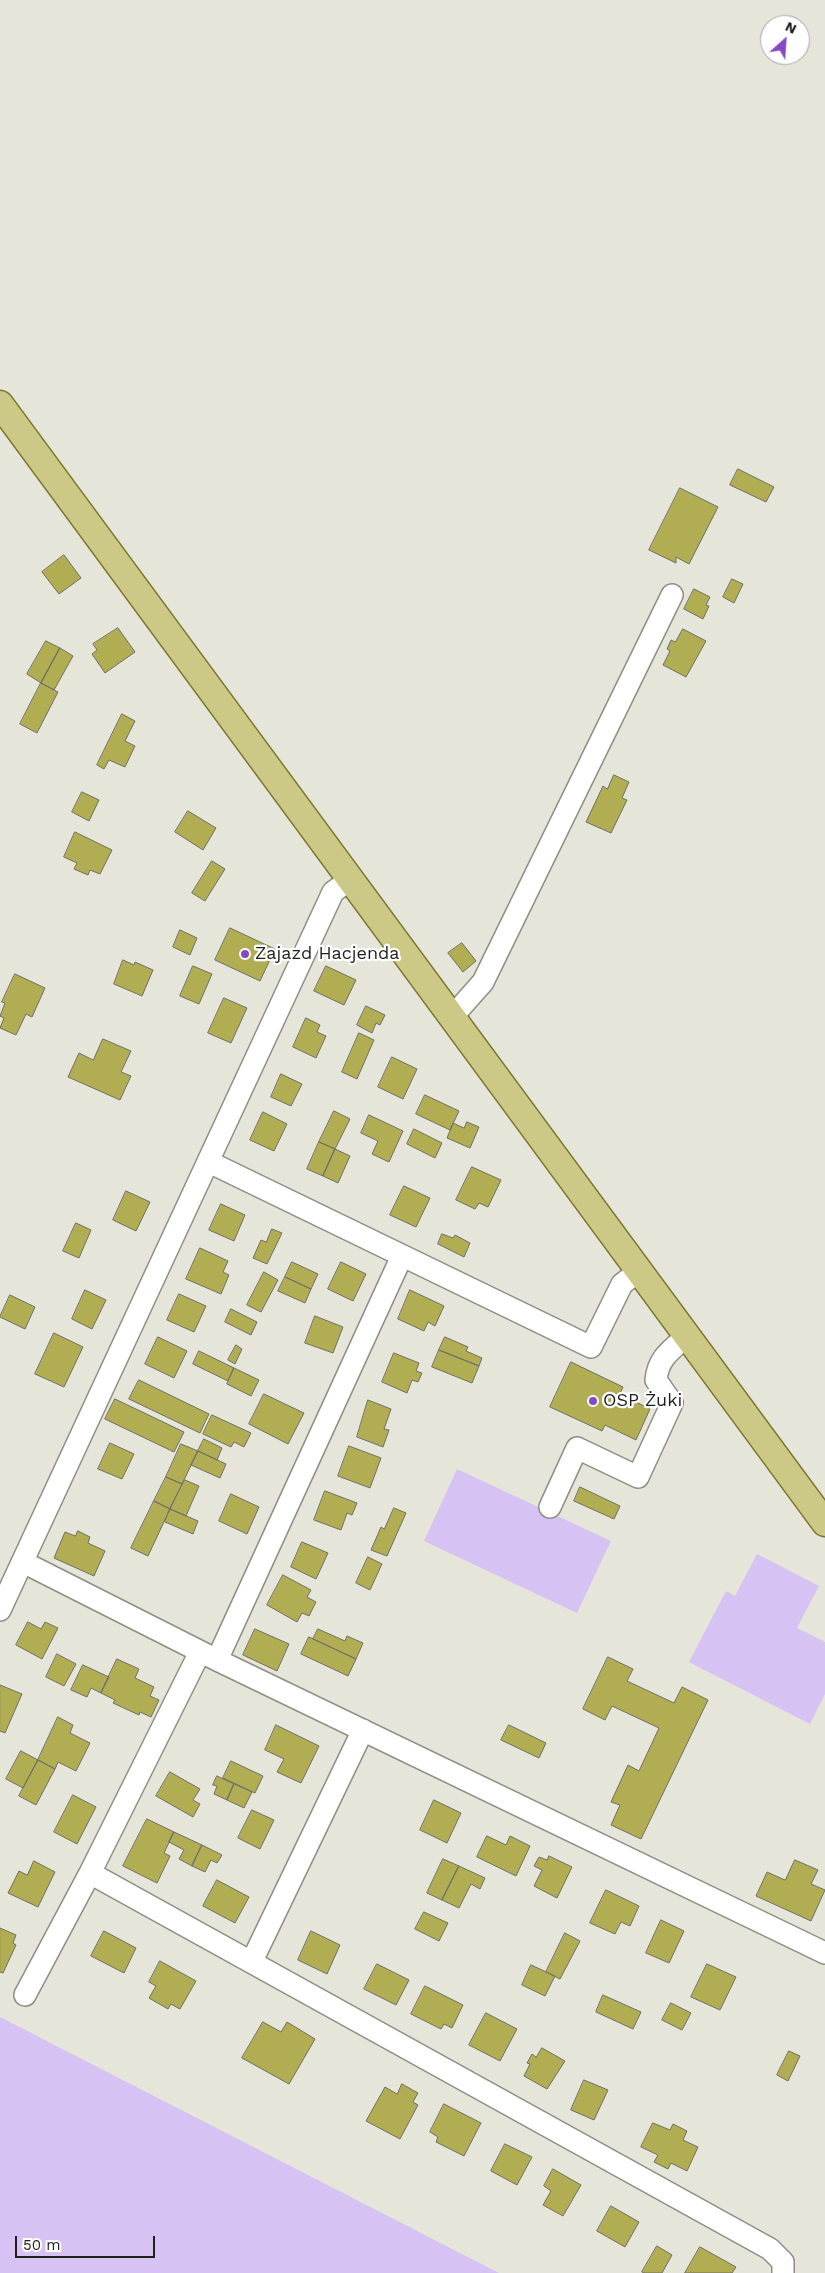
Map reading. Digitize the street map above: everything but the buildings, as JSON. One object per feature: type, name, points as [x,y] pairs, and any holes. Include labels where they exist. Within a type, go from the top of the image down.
[{"type":"main road","points":[[0,404],[825,1522]]},
{"type":"street","points":[[452,1017],[483,982],[672,595]]},
{"type":"street","points":[[0,1610],[210,1162],[333,892],[351,879]]},
{"type":"street","points":[[210,1162],[591,1347],[622,1284],[639,1271]]},
{"type":"street","points":[[25,1995],[209,1656],[402,1256]]},
{"type":"street","points":[[550,1507],[577,1448],[638,1477],[672,1403],[656,1380],[657,1369],[664,1355],[687,1336]]},
{"type":"street","points":[[23,1562],[209,1656],[825,1952]]},
{"type":"street","points":[[252,1961],[363,1730]]},
{"type":"street","points":[[90,1873],[770,2249],[783,2262],[783,2273]]},
{"type":"shaded area","points":[[457,1469],[611,1541],[577,1613],[424,1541]]},
{"type":"shaded area","points":[[757,1554],[819,1586],[797,1628],[825,1642],[825,1694],[810,1724],[689,1662],[726,1591],[735,1596]]},
{"type":"shaded area","points":[[0,2017],[499,2273],[0,2273]]},
{"type":"place","name":"Zajazd Hacjenda","points":[[245,954]]},
{"type":"place","name":"OSP Żuki","points":[[593,1401]]}]
